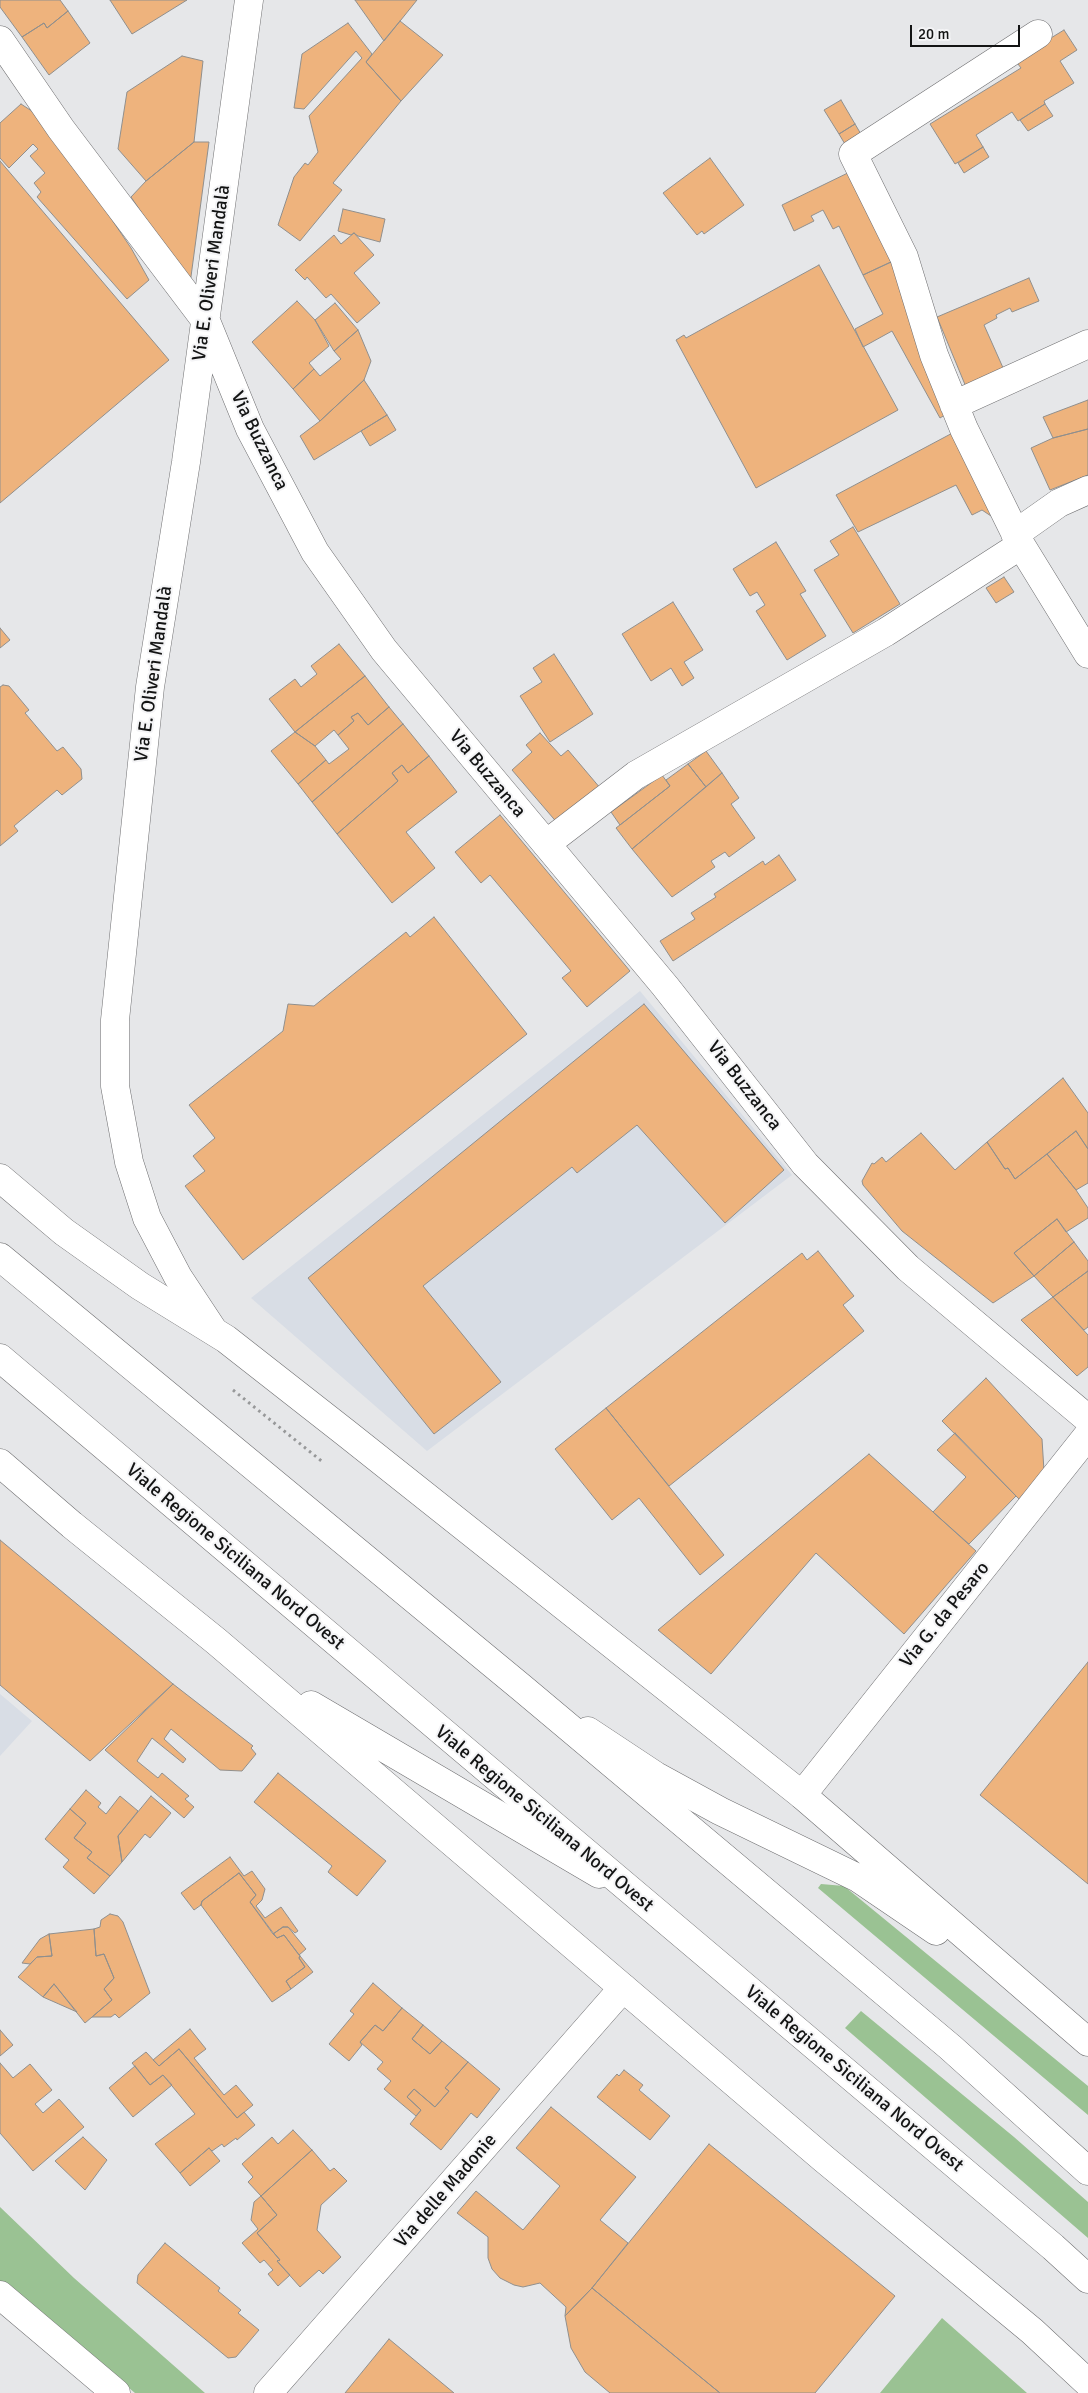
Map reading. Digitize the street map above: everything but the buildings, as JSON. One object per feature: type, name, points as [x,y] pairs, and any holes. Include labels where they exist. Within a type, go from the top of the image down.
[{"type":"street","name":"Via E. Oliveri Mandalà","points":[[213,1330],[178,1277],[147,1218],[129,1162],[115,1086],[115,1020],[150,688],[186,462],[249,0]]},
{"type":"street","points":[[1038,34],[852,154],[904,257],[934,355],[954,405],[1018,540],[1088,654]]},
{"type":"street","name":"Via Buzzanca","points":[[0,40],[61,129],[206,321],[250,430],[315,552],[384,650],[665,986],[806,1164],[908,1268],[1088,1419]]},
{"type":"street","points":[[954,405],[1088,344]]},
{"type":"street","points":[[546,844],[636,775],[886,632],[1018,540],[1059,503],[1088,490]]},
{"type":"street","points":[[0,1178],[64,1232],[140,1286],[213,1330],[802,1794],[1088,2042]]},
{"type":"street","points":[[0,1257],[522,1688],[950,2047],[1088,2171]]},
{"type":"street","name":"Viale Regione Siciliana Nord Ovest","points":[[0,1358],[1088,2278]]},
{"type":"street","name":"Via G. da Pesaro","points":[[802,1794],[1088,1435]]},
{"type":"street","points":[[0,1463],[72,1525],[216,1641],[824,2159],[1032,2331],[1088,2383]]},
{"type":"street","points":[[216,1641],[299,1698],[636,1896]]},
{"type":"street","points":[[522,1688],[656,1776],[720,1811],[858,1878],[1029,1992]]},
{"type":"street","name":"Via delle Madonie","points":[[268,2393],[623,1988]]},
{"type":"street","points":[[950,2047],[1088,2148]]},
{"type":"street","points":[[1053,2247],[1088,2290]]},
{"type":"street","points":[[0,2295],[116,2393]]},
{"type":"path","points":[[226,1384],[324,1463]]},
{"type":"shaded area","points":[[640,991],[792,1175],[427,1451],[251,1298]]},
{"type":"shaded area","points":[[0,1694],[32,1721],[0,1756]]},
{"type":"green space","points":[[821,1884],[844,1886],[1088,2086],[1088,2115],[818,1888]]},
{"type":"green space","points":[[861,2011],[1014,2137],[1088,2202],[1088,2238],[845,2028]]},
{"type":"green space","points":[[0,2207],[74,2278],[205,2393],[135,2393],[0,2281]]},
{"type":"green space","points":[[942,2318],[1027,2393],[880,2393]]}]
